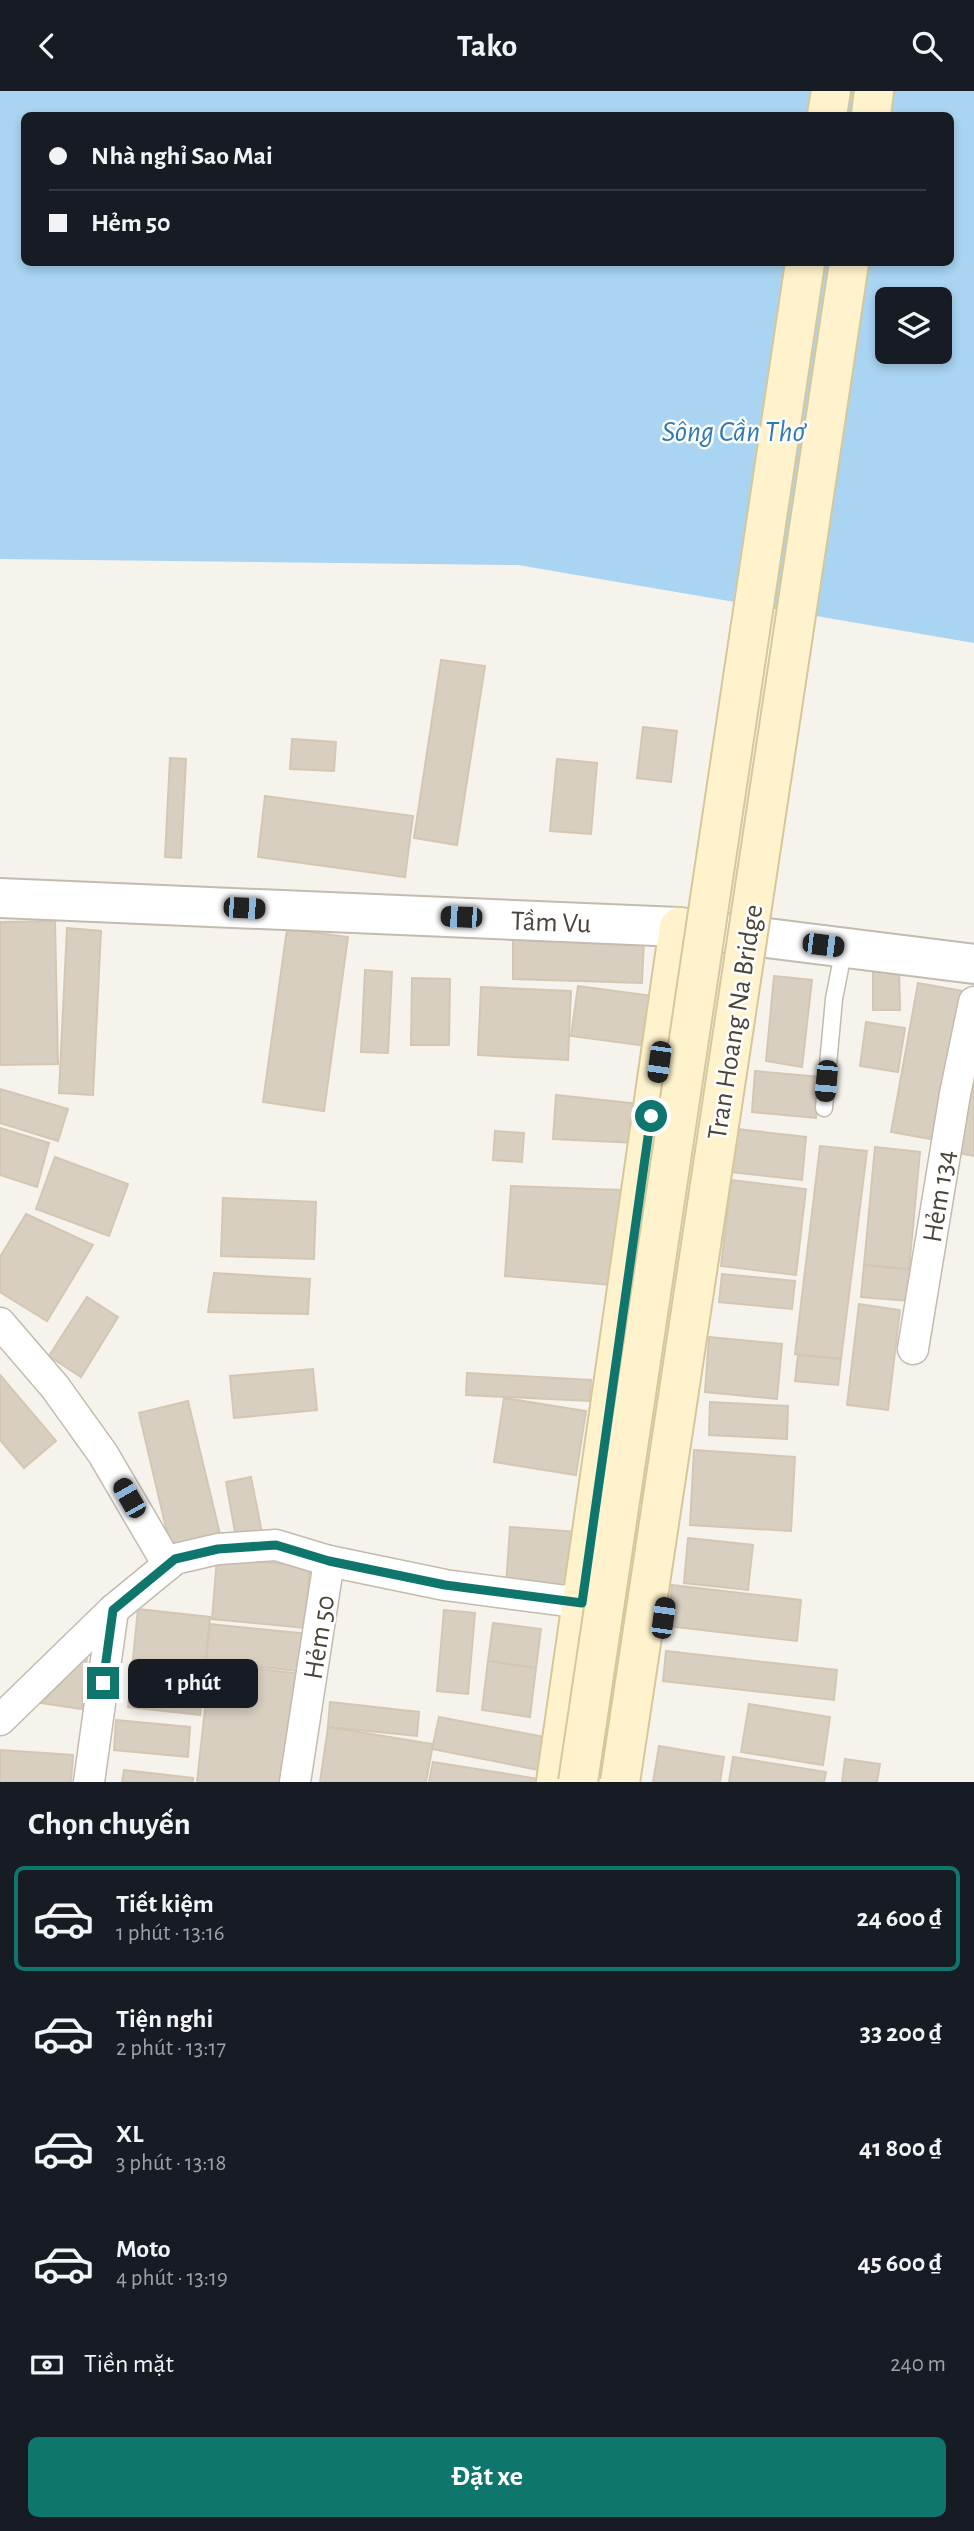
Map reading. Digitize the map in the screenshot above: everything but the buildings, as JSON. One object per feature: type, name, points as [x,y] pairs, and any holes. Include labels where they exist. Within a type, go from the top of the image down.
[{"type":"main road","points":[[828,112],[831,91]]},
{"type":"main road","points":[[871,112],[874,91]]},
{"type":"main road","name":"Tran Hoang Na Bridge","points":[[578,1782],[805,266]]},
{"type":"main road","name":"Tran Hoang Na Bridge","points":[[620,1782],[849,266]]},
{"type":"main road","points":[[556,1782],[678,927]]},
{"type":"main road","points":[[639,1782],[760,937]]},
{"type":"street","name":"Tầm Vu","points":[[0,898],[678,927],[974,964]]},
{"type":"street","name":"Hẻm 134","points":[[913,1349],[955,1094],[974,1002]]},
{"type":"street","points":[[0,1323],[55,1387],[103,1454],[168,1565]]},
{"type":"street","name":"Hẻm 50","points":[[0,1720],[113,1610],[175,1559],[218,1549],[276,1545],[329,1561],[295,1782]]},
{"type":"street","points":[[329,1561],[445,1585],[582,1603]]},
{"type":"street","points":[[89,1782],[113,1610]]},
{"type":"lane","points":[[824,1108],[834,999],[844,948]]},
{"type":"water","name":"Sông Cần Thơ","points":[[0,91],[974,91],[974,643],[518,565],[0,559]]},
{"type":"route","points":[[103,1683],[113,1610],[175,1559],[218,1549],[276,1545],[329,1561],[445,1585],[582,1603],[651,1116]]}]
